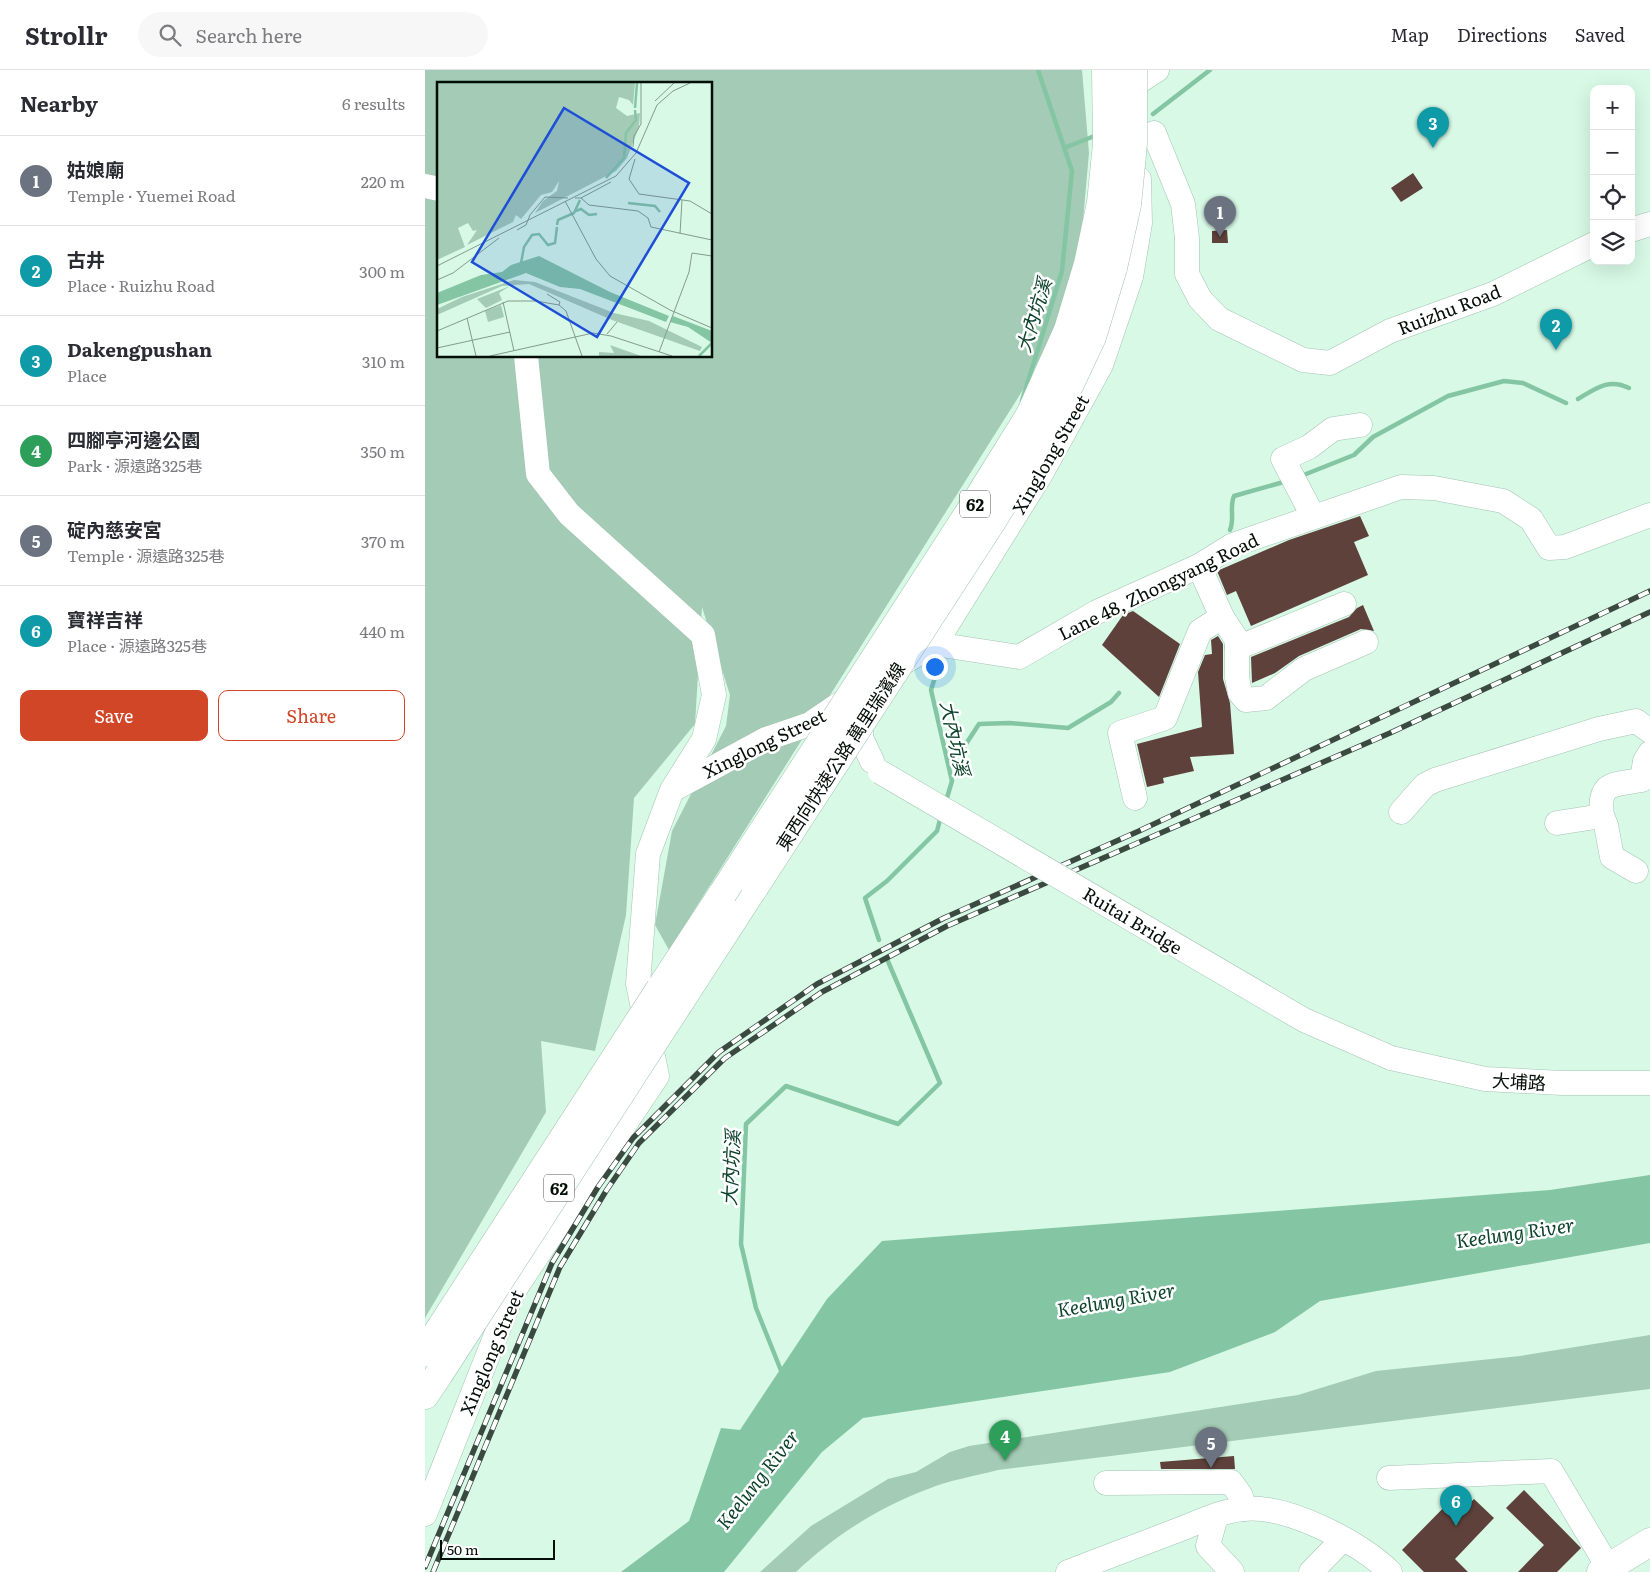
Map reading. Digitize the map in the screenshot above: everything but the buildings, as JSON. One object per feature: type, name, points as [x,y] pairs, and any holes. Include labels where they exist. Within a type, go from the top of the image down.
[{"type":"main road","name":"東西向快速公路 萬里瑞濱線","points":[[430,1374],[670,996],[723,893],[974,505],[1030,415],[1068,330],[1088,264],[1101,203],[1107,144],[1107,82],[1105,70]]},
{"type":"main road","name":"東西向快速公路 萬里瑞濱線","points":[[670,996],[755,886],[994,518],[1051,424],[1092,337],[1113,268],[1127,204],[1133,144],[1133,70]]},
{"type":"main road","points":[[1604,1569],[1650,1542]]},
{"type":"street","name":"Xinglong Street","points":[[425,1514],[513,1292],[657,1076],[638,984],[648,854],[672,790],[766,740],[810,724],[873,681],[935,644],[1041,474],[1101,365],[1131,277],[1140,223],[1141,120],[1129,88],[1157,70]]},
{"type":"street","name":"Ruizhu Road","points":[[1141,120],[1183,204],[1187,238],[1187,274],[1200,299],[1219,319],[1303,360],[1331,363],[1391,331],[1493,294],[1590,246]]},
{"type":"street","points":[[1635,229],[1650,224]]},
{"type":"street","points":[[526,358],[538,474],[569,514],[703,635],[714,696],[704,739],[672,790]]},
{"type":"street","points":[[1313,516],[1283,459],[1309,447],[1333,429],[1360,425]]},
{"type":"street","name":"Lane 48, Zhongyang Road","points":[[935,644],[1019,658],[1097,612],[1199,566],[1233,545],[1401,487],[1434,488],[1503,500],[1531,519],[1549,548],[1565,547],[1650,515]]},
{"type":"street","points":[[1199,566],[1222,617],[1237,640],[1237,677],[1240,693],[1246,700],[1266,698],[1304,669],[1366,642]]},
{"type":"street","points":[[1237,648],[1344,604]]},
{"type":"street","points":[[1135,798],[1120,733],[1165,718],[1200,631],[1222,617]]},
{"type":"street","points":[[873,681],[861,709],[861,738],[876,766]]},
{"type":"street","points":[[1401,812],[1425,786],[1473,767],[1599,729],[1636,721],[1650,731]]},
{"type":"street","points":[[810,724],[876,766]]},
{"type":"street","points":[[1636,872],[1612,857],[1606,825],[1602,816],[1601,802],[1604,791],[1609,786],[1642,780],[1645,761],[1650,753]]},
{"type":"street","name":"Ruitai Bridge","points":[[876,766],[1304,1020],[1391,1058]]},
{"type":"street","points":[[1557,823],[1602,816]]},
{"type":"street","name":"大埔路","points":[[1391,1058],[1485,1079],[1562,1083],[1650,1082]]},
{"type":"street","points":[[1389,1478],[1551,1471],[1604,1569]]},
{"type":"street","points":[[1106,1483],[1231,1482],[1241,1496],[1242,1509]]},
{"type":"street","points":[[1068,1572],[1216,1516],[1242,1509],[1255,1509],[1314,1524],[1343,1538],[1378,1560],[1390,1572]]},
{"type":"street","points":[[1216,1516],[1208,1546],[1232,1572]]},
{"type":"street","points":[[1311,1572],[1343,1538]]},
{"type":"shaded area","points":[[425,70],[1082,70],[1089,153],[1081,242],[1069,300],[1026,385],[669,950],[655,925],[672,831],[726,726],[730,695],[702,607],[695,724],[634,798],[626,915],[595,1051],[541,1041],[546,1112],[425,1318]]},
{"type":"shaded area","points":[[1650,1335],[1650,1389],[998,1470],[936,1486],[892,1505],[858,1524],[826,1546],[796,1572],[760,1572],[811,1526],[888,1479],[916,1472],[950,1452],[969,1446],[1298,1395],[1376,1371],[1520,1356]]},
{"type":"water","name":"Keelung River","points":[[1650,1175],[1650,1243],[1320,1301],[1275,1332],[1170,1372],[863,1418],[822,1452],[724,1572],[621,1572],[689,1521],[721,1428],[740,1430],[827,1299],[882,1241],[1550,1190]]},
{"type":"waterway","name":"大內坑溪","points":[[1022,401],[1062,271],[1072,171],[1038,70]]},
{"type":"waterway","points":[[1153,114],[1210,70]]},
{"type":"waterway","points":[[1064,148],[1097,135]]},
{"type":"waterway","points":[[1301,476],[1354,455],[1373,437],[1448,396],[1504,381],[1523,383],[1566,403]]},
{"type":"waterway","points":[[1578,399],[1597,388],[1609,384],[1622,385],[1629,388]]},
{"type":"waterway","points":[[1230,530],[1234,496],[1287,481]]},
{"type":"waterway","name":"大內坑溪","points":[[941,658],[931,690],[952,781],[946,801]]},
{"type":"waterway","points":[[948,762],[964,747],[979,724],[1009,723],[1068,728],[1111,702],[1119,693]]},
{"type":"waterway","name":"大內坑溪","points":[[879,940],[865,898],[887,881],[937,831],[941,816]]},
{"type":"waterway","name":"大內坑溪","points":[[782,1373],[756,1308],[741,1244],[746,1124],[786,1086],[898,1124],[940,1083],[887,959]]},
{"type":"railway","points":[[425,1567],[552,1263],[598,1187],[633,1138],[719,1052],[817,984],[944,918],[1139,831],[1650,591]]},
{"type":"railway","points":[[433,1572],[560,1267],[606,1191],[639,1143],[725,1058],[822,992],[947,926],[1390,733],[1650,612]]},
{"type":"place","name":"Dakengpushan","points":[[1433,148]]},
{"type":"place","name":"姑娘廟","points":[[1220,237]]},
{"type":"place","name":"古井","points":[[1556,350]]},
{"type":"place","name":"四腳亭河邊公園","points":[[1005,1461]]},
{"type":"place","name":"碇內慈安宮","points":[[1211,1468]]},
{"type":"place","name":"寶祥吉祥","points":[[1456,1526]]}]
